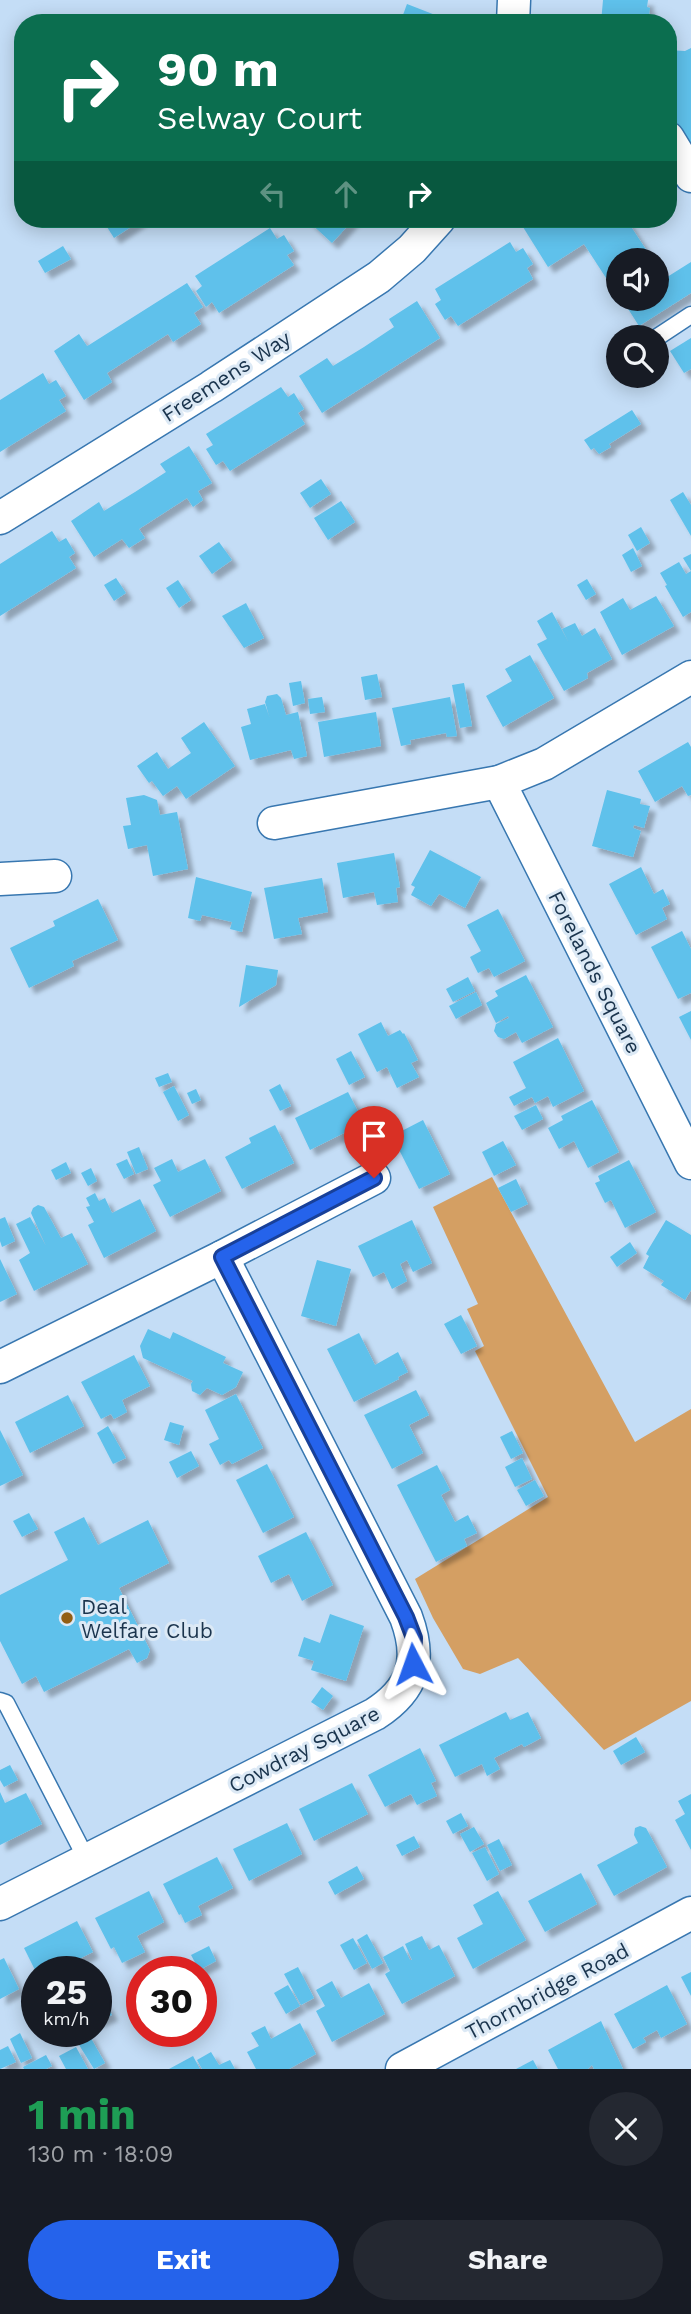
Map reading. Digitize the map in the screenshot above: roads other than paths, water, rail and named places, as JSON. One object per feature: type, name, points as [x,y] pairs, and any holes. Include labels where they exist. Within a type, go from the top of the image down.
[{"type":"street","points":[[677,153],[691,176]]},
{"type":"street","name":"Freemens Way","points":[[0,518],[211,387],[379,277],[412,249],[431,228]]},
{"type":"street","points":[[274,822],[499,782],[544,764],[691,677]]},
{"type":"street","name":"Forelands Square","points":[[499,782],[691,1163]]},
{"type":"street","points":[[0,879],[55,876]]},
{"type":"street","points":[[0,1367],[374,1178]]},
{"type":"street","name":"Cowdray Square","points":[[0,1904],[375,1714],[393,1702],[407,1683],[413,1664],[414,1638],[406,1617],[222,1257]]},
{"type":"street","name":"Thornbridge Road","points":[[402,2069],[691,1913]]},
{"type":"lane","points":[[669,329],[691,315]]},
{"type":"lane","points":[[0,1701],[6,1703],[87,1860]]},
{"type":"place","name":"Deal Welfare Club","points":[[67,1618]]}]
